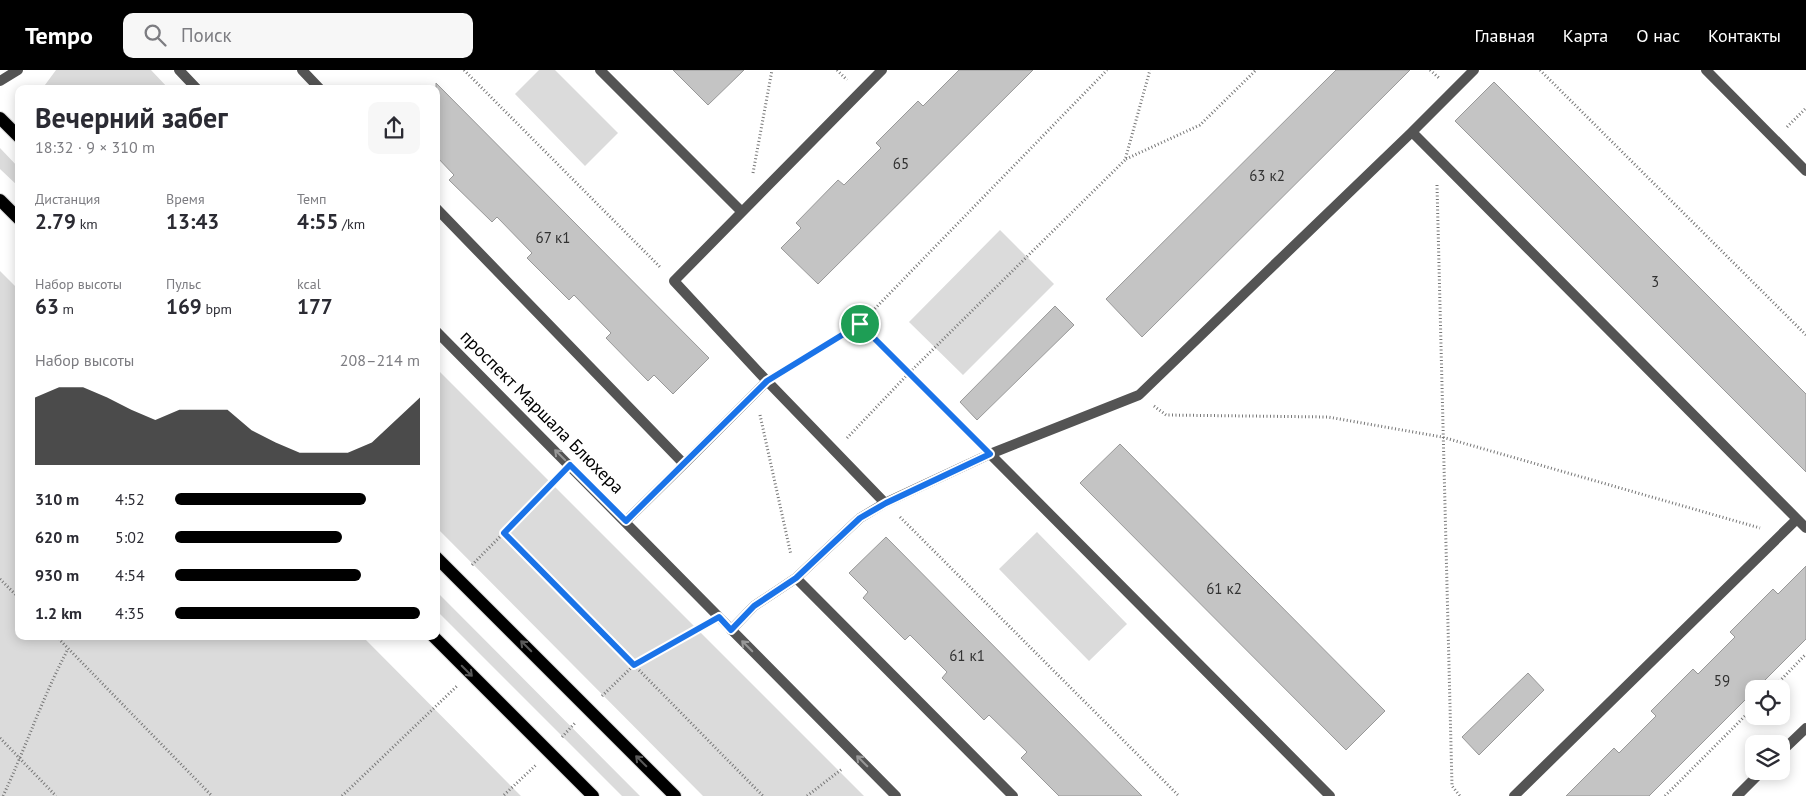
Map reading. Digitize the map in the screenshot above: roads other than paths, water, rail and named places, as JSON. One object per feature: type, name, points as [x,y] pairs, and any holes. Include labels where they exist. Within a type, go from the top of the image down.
[{"type":"main road","points":[[0,118],[15,133]]},
{"type":"main road","points":[[0,200],[15,215]]},
{"type":"main road","points":[[440,561],[675,796]]},
{"type":"main road","points":[[437,640],[593,796]]},
{"type":"street","points":[[0,81],[18,70]]},
{"type":"street","points":[[178,70],[193,85]]},
{"type":"street","points":[[302,70],[316,85]]},
{"type":"street","points":[[600,70],[742,212]]},
{"type":"street","points":[[882,70],[674,281],[767,381],[886,503]]},
{"type":"street","points":[[731,630],[754,606],[796,578],[860,518],[886,503],[990,454],[1139,395],[1474,70]]},
{"type":"street","points":[[1706,70],[1806,171]]},
{"type":"street","points":[[1412,132],[1806,528]]},
{"type":"street","points":[[440,212],[684,464]]},
{"type":"street","name":"проспект Маршала Блюхера","points":[[440,335],[896,796]]},
{"type":"street","points":[[626,521],[767,381]]},
{"type":"street","points":[[990,454],[1330,796]]},
{"type":"street","points":[[1514,796],[1797,519]]},
{"type":"street","points":[[796,578],[1013,796]]},
{"type":"street","points":[[1790,743],[1806,728]]},
{"type":"street","points":[[1737,796],[1753,780]]}]
